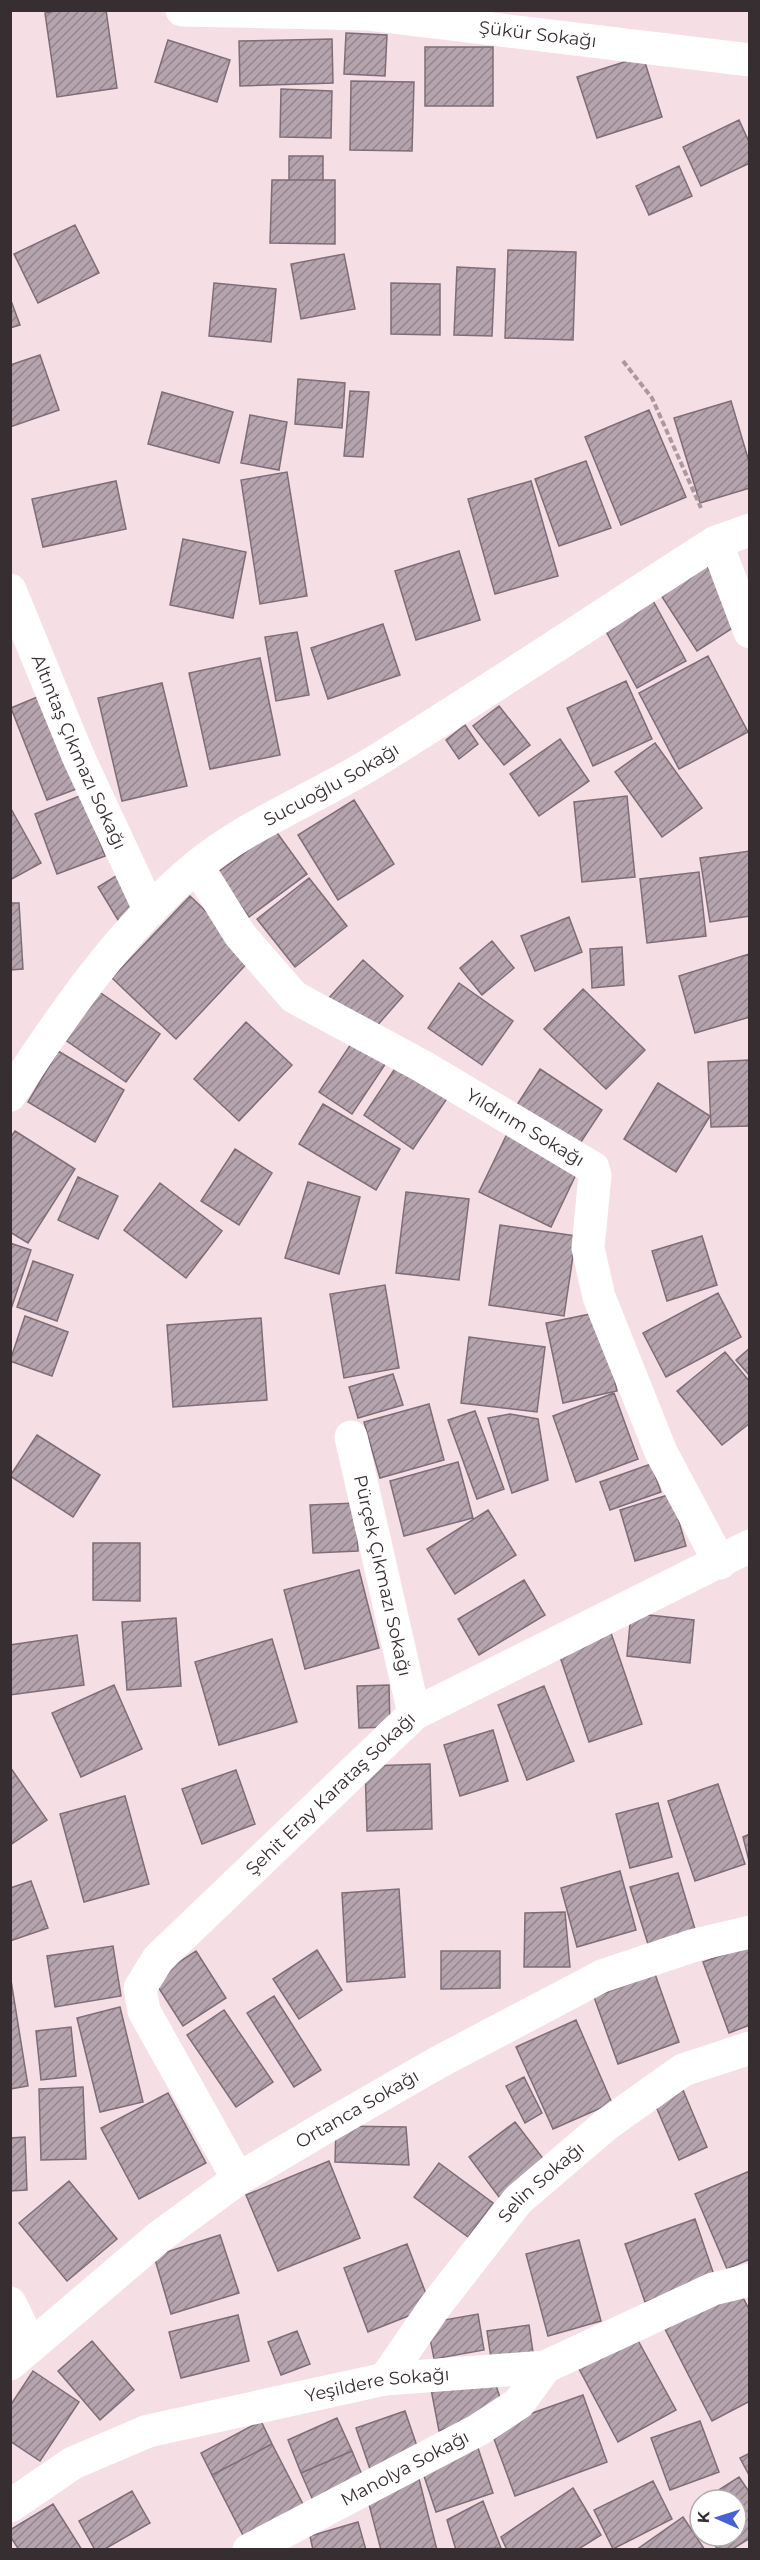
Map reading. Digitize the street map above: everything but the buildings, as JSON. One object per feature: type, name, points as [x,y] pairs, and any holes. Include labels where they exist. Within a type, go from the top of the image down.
[{"type":"street","name":"Şükür Sokağı","points":[[182,10],[369,14],[750,60]]},
{"type":"street","name":"Sucuoğlu Sokağı","points":[[10,1095],[115,949],[150,911],[197,866],[247,833],[373,763],[716,542],[750,530]]},
{"type":"street","points":[[716,542],[750,632]]},
{"type":"street","name":"Altıntaş Çıkmazı Sokağı","points":[[10,590],[78,756],[150,911]]},
{"type":"street","name":"Yıldırım Sokağı","points":[[197,866],[240,935],[294,998],[422,1066],[592,1168],[595,1175],[588,1248],[599,1297],[661,1452],[741,1553]]},
{"type":"street","name":"Pürçek Çıkmazı Sokağı","points":[[351,1437],[414,1714]]},
{"type":"street","name":"Şehit Eray Karataş Sokağı","points":[[238,2179],[144,2011],[140,1988],[158,1959],[414,1714],[576,1632],[741,1553]]},
{"type":"street","name":"Ortanca Sokağı","points":[[21,2355],[159,2237],[238,2179],[437,2063],[602,1976],[695,1945],[750,1932]]},
{"type":"street","name":"Selin Sokağı","points":[[385,2379],[436,2305],[518,2200],[607,2124],[683,2070],[750,2048]]},
{"type":"street","name":"Yeşildere Sokağı","points":[[10,2506],[72,2463],[148,2431],[385,2379],[544,2367],[713,2289],[750,2280]]},
{"type":"street","points":[[10,2303],[21,2355]]},
{"type":"street","name":"Manolya Sokağı","points":[[261,2546],[478,2430],[519,2403],[544,2367]]},
{"type":"path","points":[[623,361],[652,398],[716,542]]}]
